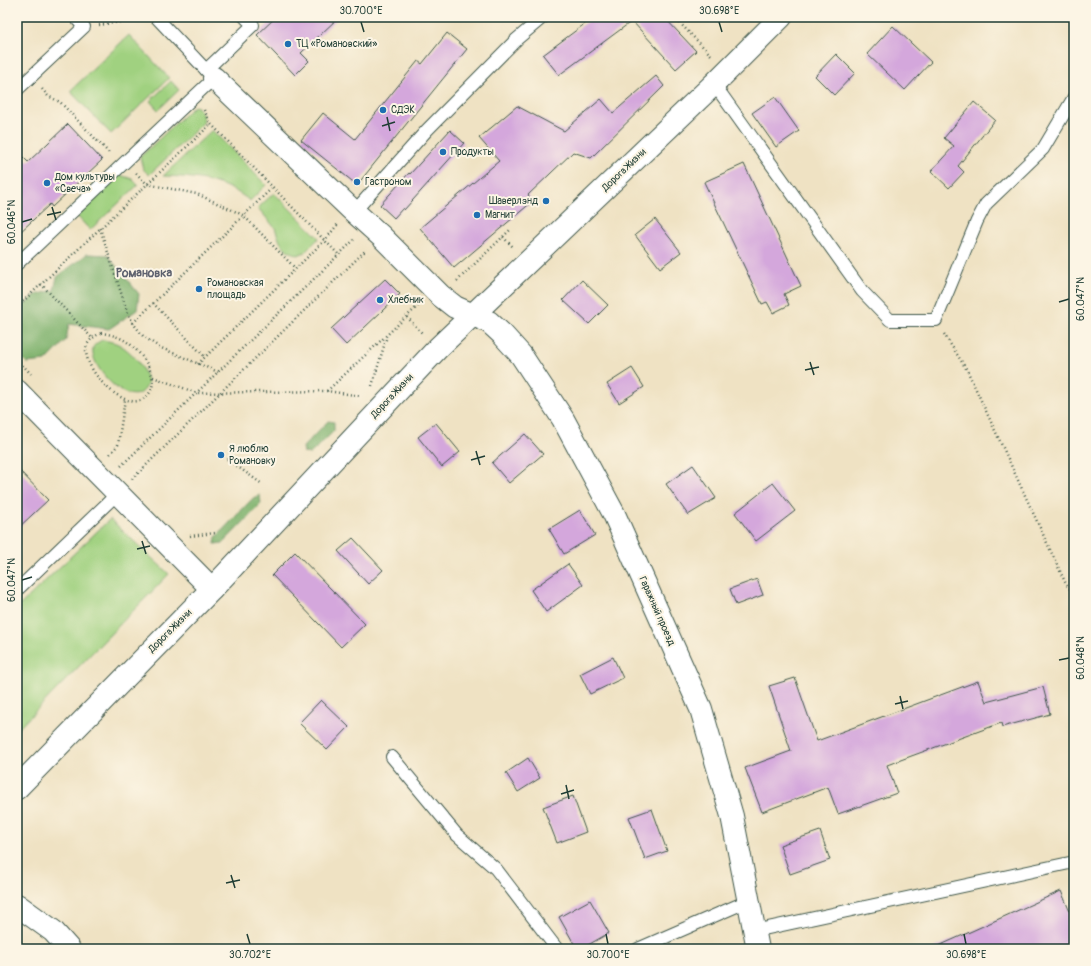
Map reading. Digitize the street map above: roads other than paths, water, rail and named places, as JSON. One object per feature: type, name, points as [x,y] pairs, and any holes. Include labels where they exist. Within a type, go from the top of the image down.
[{"type":"street","name":"Дорога Жизни","points":[[17,788],[212,589],[438,348],[721,78],[781,17]]},
{"type":"street","name":"Гаражный проезд","points":[[210,74],[441,296],[455,307],[490,322],[521,355],[563,419],[614,514],[701,709],[732,816],[756,940]]},
{"type":"street","points":[[17,390],[212,589]]},
{"type":"street","points":[[17,905],[53,931],[69,949]]},
{"type":"lane","points":[[17,90],[84,27],[75,17]]},
{"type":"lane","points":[[364,221],[427,130],[517,39],[543,17]]},
{"type":"lane","points":[[150,18],[210,74]]},
{"type":"lane","points":[[17,264],[196,95],[210,74],[253,20]]},
{"type":"lane","points":[[721,78],[862,291],[890,320],[936,320],[977,221],[986,204],[1043,149],[1074,97]]},
{"type":"lane","points":[[17,590],[106,481]]},
{"type":"lane","points":[[392,757],[457,835],[496,869],[556,949]]},
{"type":"lane","points":[[756,940],[1074,862]]},
{"type":"lane","points":[[638,949],[748,901]]},
{"type":"place","name":"ТЦ «Романовский»","points":[[288,44]]},
{"type":"place","name":"СДЭК","points":[[383,110]]},
{"type":"place","name":"Продукты","points":[[443,152]]},
{"type":"place","name":"Гастроном","points":[[357,182]]},
{"type":"place","name":"Дом культуры «Свеча»","points":[[47,183]]},
{"type":"place","name":"Шаверлэнд","points":[[546,201]]},
{"type":"place","name":"Магнит","points":[[477,215]]},
{"type":"place","name":"Романовская площадь","points":[[199,289]]},
{"type":"place","name":"Хлебник","points":[[380,300]]},
{"type":"place","name":"Я люблю Романовку","points":[[221,455]]},
{"type":"district","name":"Романовка","points":[[144,273]]}]
